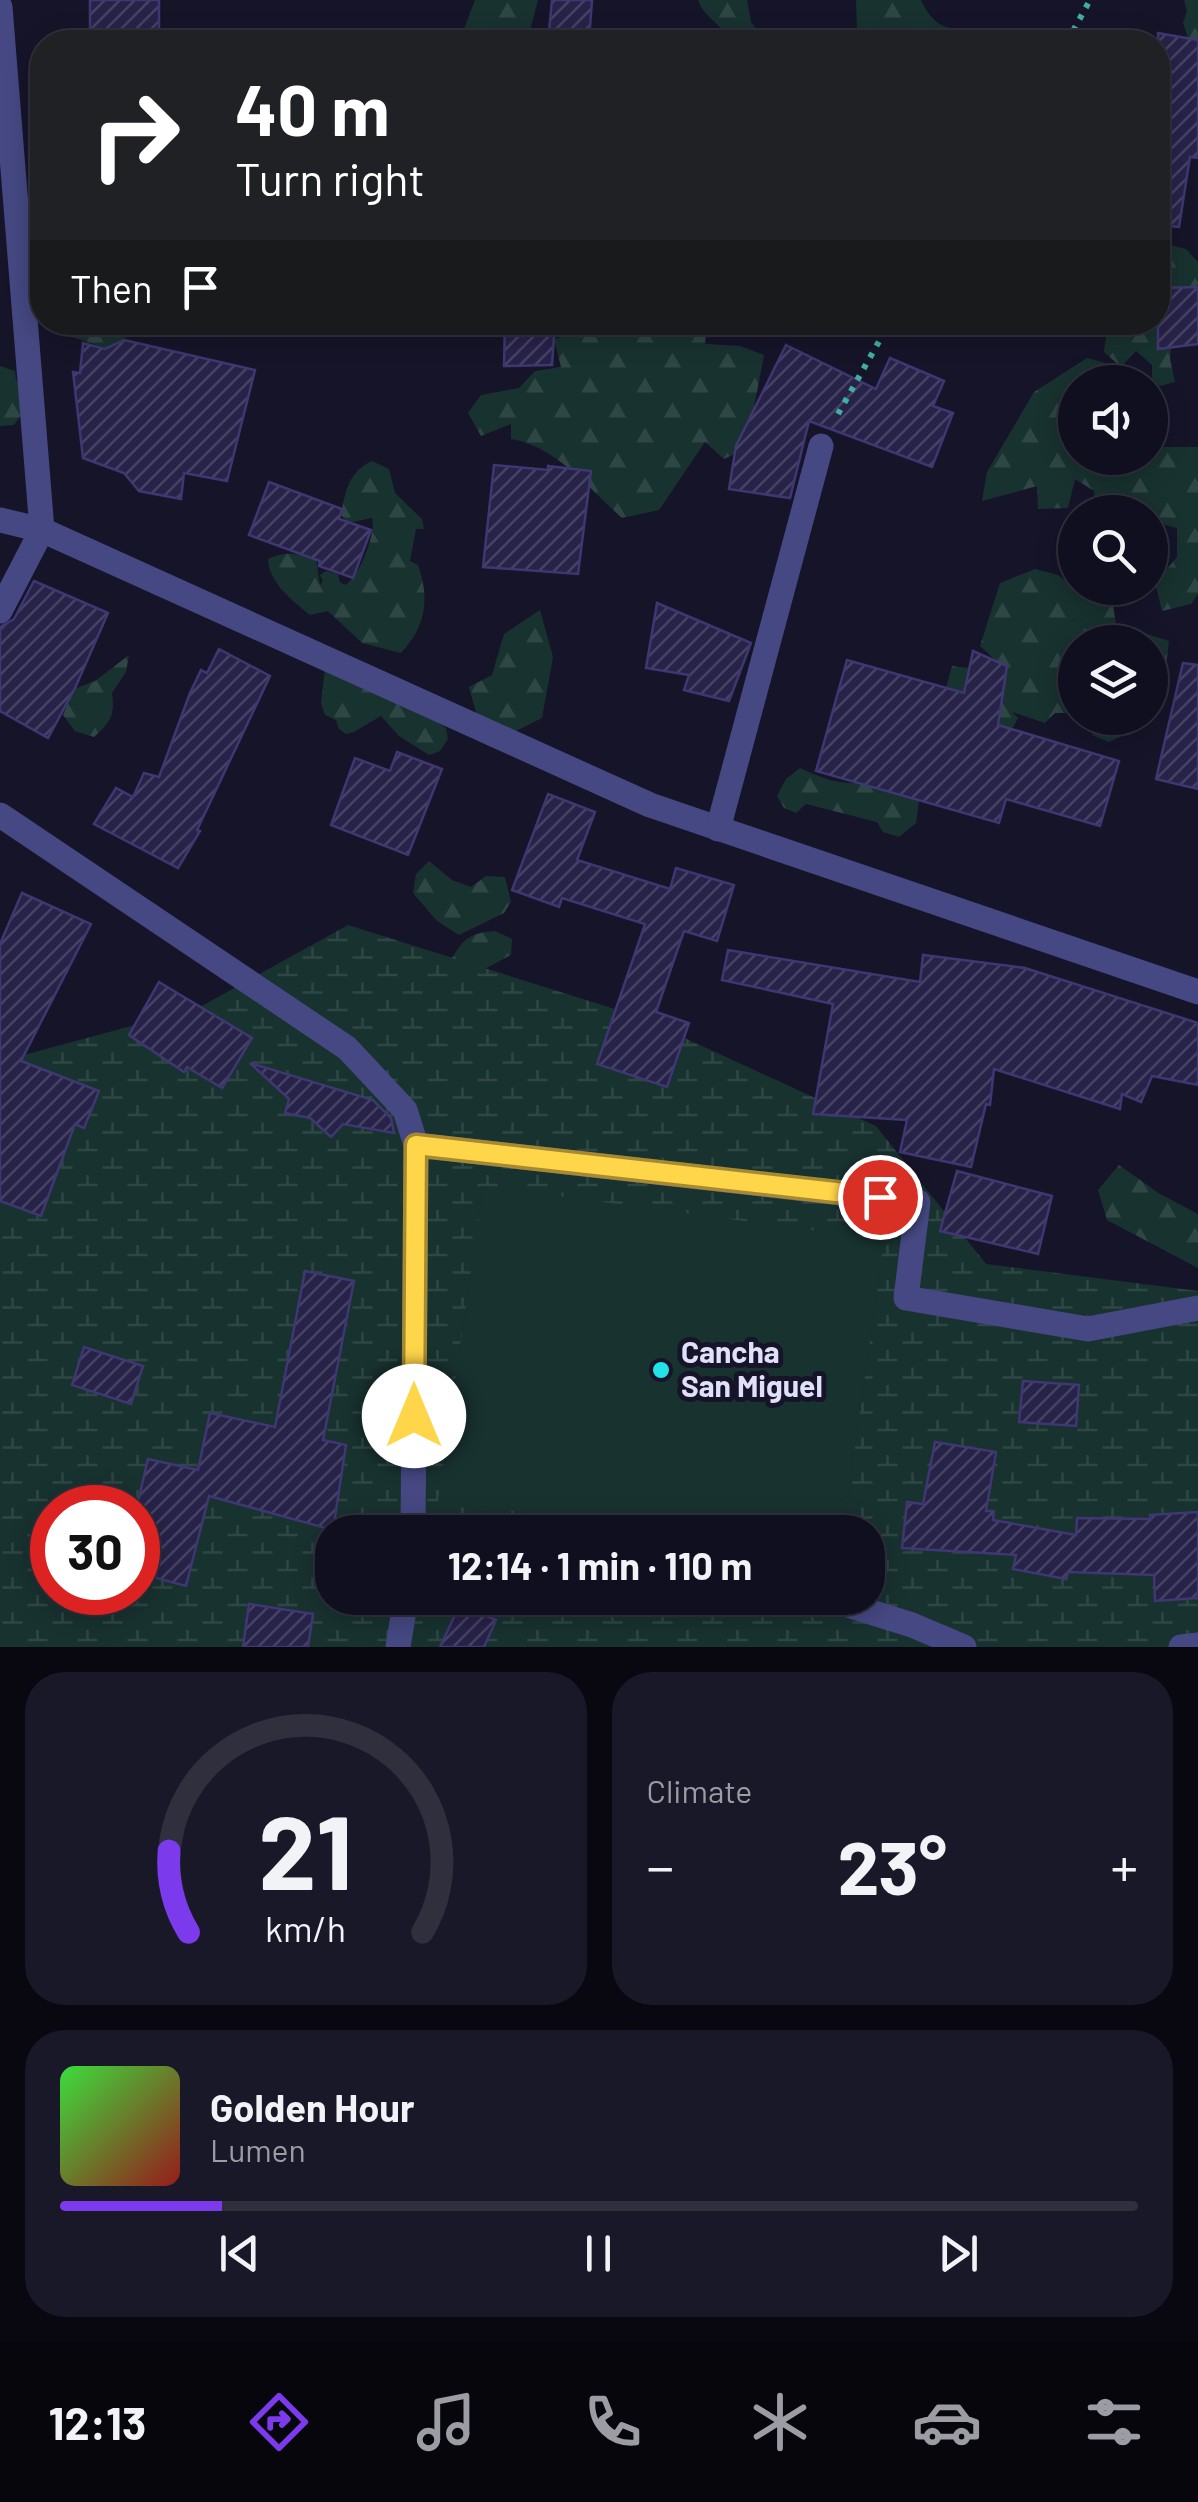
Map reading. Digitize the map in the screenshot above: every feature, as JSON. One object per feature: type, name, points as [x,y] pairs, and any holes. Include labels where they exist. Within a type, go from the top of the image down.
[{"type":"street","points":[[0,7],[42,530],[0,611]]},
{"type":"street","points":[[718,828],[820,446]]},
{"type":"street","points":[[0,520],[42,530],[650,805],[1198,992]]},
{"type":"street","points":[[0,815],[347,1048],[405,1110],[416,1145],[413,1515]]},
{"type":"street","points":[[416,1145],[918,1202],[906,1298],[1088,1329],[1198,1308]]},
{"type":"street","points":[[398,1647],[403,1615]]},
{"type":"street","points":[[878,1615],[964,1647]]},
{"type":"street","points":[[1182,1647],[1198,1645]]},
{"type":"path","points":[[1074,30],[1090,0]]},
{"type":"path","points":[[820,446],[883,335]]},
{"type":"green space","points":[[475,0],[538,0],[530,30],[464,30]]},
{"type":"green space","points":[[698,0],[747,0],[751,22],[757,30],[722,30]]},
{"type":"green space","points":[[856,0],[921,0],[940,24],[995,30],[857,30]]},
{"type":"green space","points":[[1184,0],[1198,0],[1198,68],[1183,23],[1187,11]]},
{"type":"green space","points":[[1170,245],[1186,249],[1198,262],[1198,284],[1192,305],[1172,336],[1170,359],[1175,382],[1168,384],[1168,365],[1152,365],[1136,351],[1119,365],[1104,352],[1106,335],[1170,335]]},
{"type":"green space","points":[[69,335],[131,335],[106,348]]},
{"type":"green space","points":[[571,335],[706,335],[705,344],[740,346],[764,355],[746,449],[724,459],[705,442],[659,510],[622,518],[557,459],[511,439],[511,424],[481,436],[468,413],[481,395],[519,388],[535,371],[561,367],[554,339]]},
{"type":"green space","points":[[1087,358],[1113,365],[1076,365]]},
{"type":"green space","points":[[0,366],[15,371],[16,380],[27,390],[26,408],[14,425],[0,426]]},
{"type":"green space","points":[[1058,377],[1058,475],[1168,475],[1168,447],[1198,447],[1198,594],[1191,604],[1162,611],[1160,605],[1168,605],[1168,568],[1177,557],[1177,528],[1168,526],[1168,495],[1094,495],[1094,491],[1075,479],[1071,495],[1058,495],[1058,508],[1038,509],[1037,486],[982,501],[987,472],[1034,392]]},
{"type":"green space","points":[[372,461],[389,469],[395,493],[422,519],[424,529],[416,529],[410,561],[418,565],[422,577],[423,612],[416,633],[401,653],[362,643],[328,611],[310,615],[289,597],[269,568],[268,559],[274,556],[298,554],[316,559],[320,585],[320,575],[326,571],[338,574],[345,585],[350,581],[366,554],[373,525],[372,518],[348,523],[341,515],[353,476]]},
{"type":"green space","points":[[1035,569],[1058,575],[1058,605],[1113,605],[1119,625],[1058,625],[1058,713],[1045,723],[1012,712],[1018,718],[1011,731],[1000,731],[945,692],[952,666],[993,671],[994,659],[980,646],[1000,583]]},
{"type":"green space","points":[[540,610],[553,657],[542,718],[512,733],[477,716],[469,687],[492,675],[504,634]]},
{"type":"green space","points":[[129,655],[126,672],[112,693],[108,722],[94,737],[75,731],[63,715],[74,689],[95,681]]},
{"type":"green space","points":[[325,668],[420,709],[446,728],[448,739],[440,751],[429,755],[399,736],[381,716],[346,734],[336,720],[325,715],[321,703]]},
{"type":"green space","points":[[1092,735],[1124,735],[1109,742]]},
{"type":"green space","points":[[800,768],[841,782],[860,783],[883,777],[919,802],[916,823],[899,837],[883,832],[877,822],[806,804],[796,813],[784,808],[777,796],[786,779]]},
{"type":"green space","points":[[429,861],[452,880],[471,887],[486,876],[505,877],[511,902],[504,913],[459,935],[437,921],[413,893],[416,874]]},
{"type":"green space","points":[[348,925],[637,1016],[876,1126],[986,1264],[1198,1291],[1198,1647],[0,1647],[0,1043],[24,1055],[198,1008]]},
{"type":"green space","points":[[495,931],[512,939],[511,955],[471,976],[434,962],[453,957],[470,937]]},
{"type":"green space","points":[[1119,1165],[1160,1194],[1198,1214],[1198,1268],[1107,1220],[1098,1190]]},
{"type":"green space","name":"Cancha San Miguel","points":[[483,1186],[884,1240],[845,1515],[543,1515],[438,1501]]},
{"type":"building","points":[[90,0],[159,0],[159,30],[90,30]]},
{"type":"building","points":[[552,0],[592,0],[590,30],[549,30]]},
{"type":"building","points":[[1170,35],[1198,40],[1198,158],[1190,157],[1179,227],[1170,226]]},
{"type":"building","points":[[1198,287],[1198,344],[1158,349],[1158,335],[1170,335],[1170,288]]},
{"type":"building","points":[[505,335],[554,335],[552,365],[504,366]]},
{"type":"building","points":[[124,340],[255,370],[227,481],[184,473],[181,499],[139,491],[124,473],[83,458],[73,372],[80,373],[83,343],[105,349]]},
{"type":"building","points":[[786,345],[876,389],[890,358],[944,381],[933,406],[953,413],[932,467],[809,421],[790,498],[729,489],[736,446]]},
{"type":"building","points":[[494,465],[591,471],[578,574],[483,567]]},
{"type":"building","points":[[269,482],[342,509],[339,519],[371,530],[353,578],[319,566],[320,561],[249,535]]},
{"type":"building","points":[[34,581],[108,613],[48,738],[0,711],[0,627],[14,619]]},
{"type":"building","points":[[657,603],[751,643],[729,701],[684,690],[689,675],[646,668]]},
{"type":"building","points":[[219,649],[270,676],[197,830],[200,831],[178,868],[94,824],[116,788],[133,797],[144,773],[159,777],[190,693],[201,670],[207,673]]},
{"type":"building","points":[[973,651],[1007,666],[998,725],[1119,761],[1100,826],[1006,799],[999,823],[816,771],[847,660],[964,693]]},
{"type":"building","points":[[1183,663],[1198,665],[1198,789],[1156,779]]},
{"type":"building","points":[[397,752],[442,769],[408,855],[331,825],[355,758],[390,771]]},
{"type":"building","points":[[548,794],[595,812],[577,860],[670,889],[676,868],[734,885],[717,941],[684,931],[656,1012],[689,1023],[667,1087],[597,1064],[645,924],[562,898],[559,907],[512,890]]},
{"type":"building","points":[[22,893],[91,924],[21,1061],[99,1091],[84,1128],[75,1124],[41,1216],[0,1201],[0,944]]},
{"type":"building","points":[[728,950],[920,982],[923,955],[1025,968],[1198,1023],[1198,1085],[1152,1076],[1141,1102],[1122,1094],[1120,1109],[994,1069],[990,1105],[986,1104],[971,1167],[900,1152],[907,1120],[813,1114],[833,1004],[722,980]]},
{"type":"building","points":[[159,982],[252,1038],[222,1088],[187,1067],[184,1072],[129,1035]]},
{"type":"building","points":[[250,1063],[373,1100],[391,1118],[394,1133],[343,1124],[331,1137],[310,1118],[285,1113],[289,1099]]},
{"type":"building","points":[[957,1171],[1052,1196],[1038,1254],[940,1231]]},
{"type":"building","points":[[305,1271],[354,1281],[323,1440],[346,1445],[335,1515],[315,1515],[315,1525],[209,1496],[186,1586],[160,1579],[160,1485],[142,1485],[148,1459],[198,1470],[210,1413],[275,1427]]},
{"type":"building","points":[[84,1347],[143,1366],[131,1404],[72,1385]]},
{"type":"building","points":[[1023,1381],[1079,1385],[1076,1426],[1019,1422]]},
{"type":"building","points":[[935,1442],[996,1452],[986,1511],[994,1511],[993,1520],[1076,1535],[1077,1518],[1151,1519],[1150,1515],[1198,1512],[1198,1598],[1155,1601],[1154,1575],[1068,1572],[1066,1579],[1013,1569],[1016,1555],[902,1548],[907,1502],[923,1504]]},
{"type":"building","points":[[249,1604],[313,1614],[308,1647],[243,1647]]},
{"type":"building","points":[[455,1615],[485,1615],[496,1620],[484,1647],[440,1647]]},
{"type":"place","name":"Cancha San Miguel","points":[[661,1370]]},
{"type":"route","points":[[414,1416],[416,1145],[880,1197]]}]
